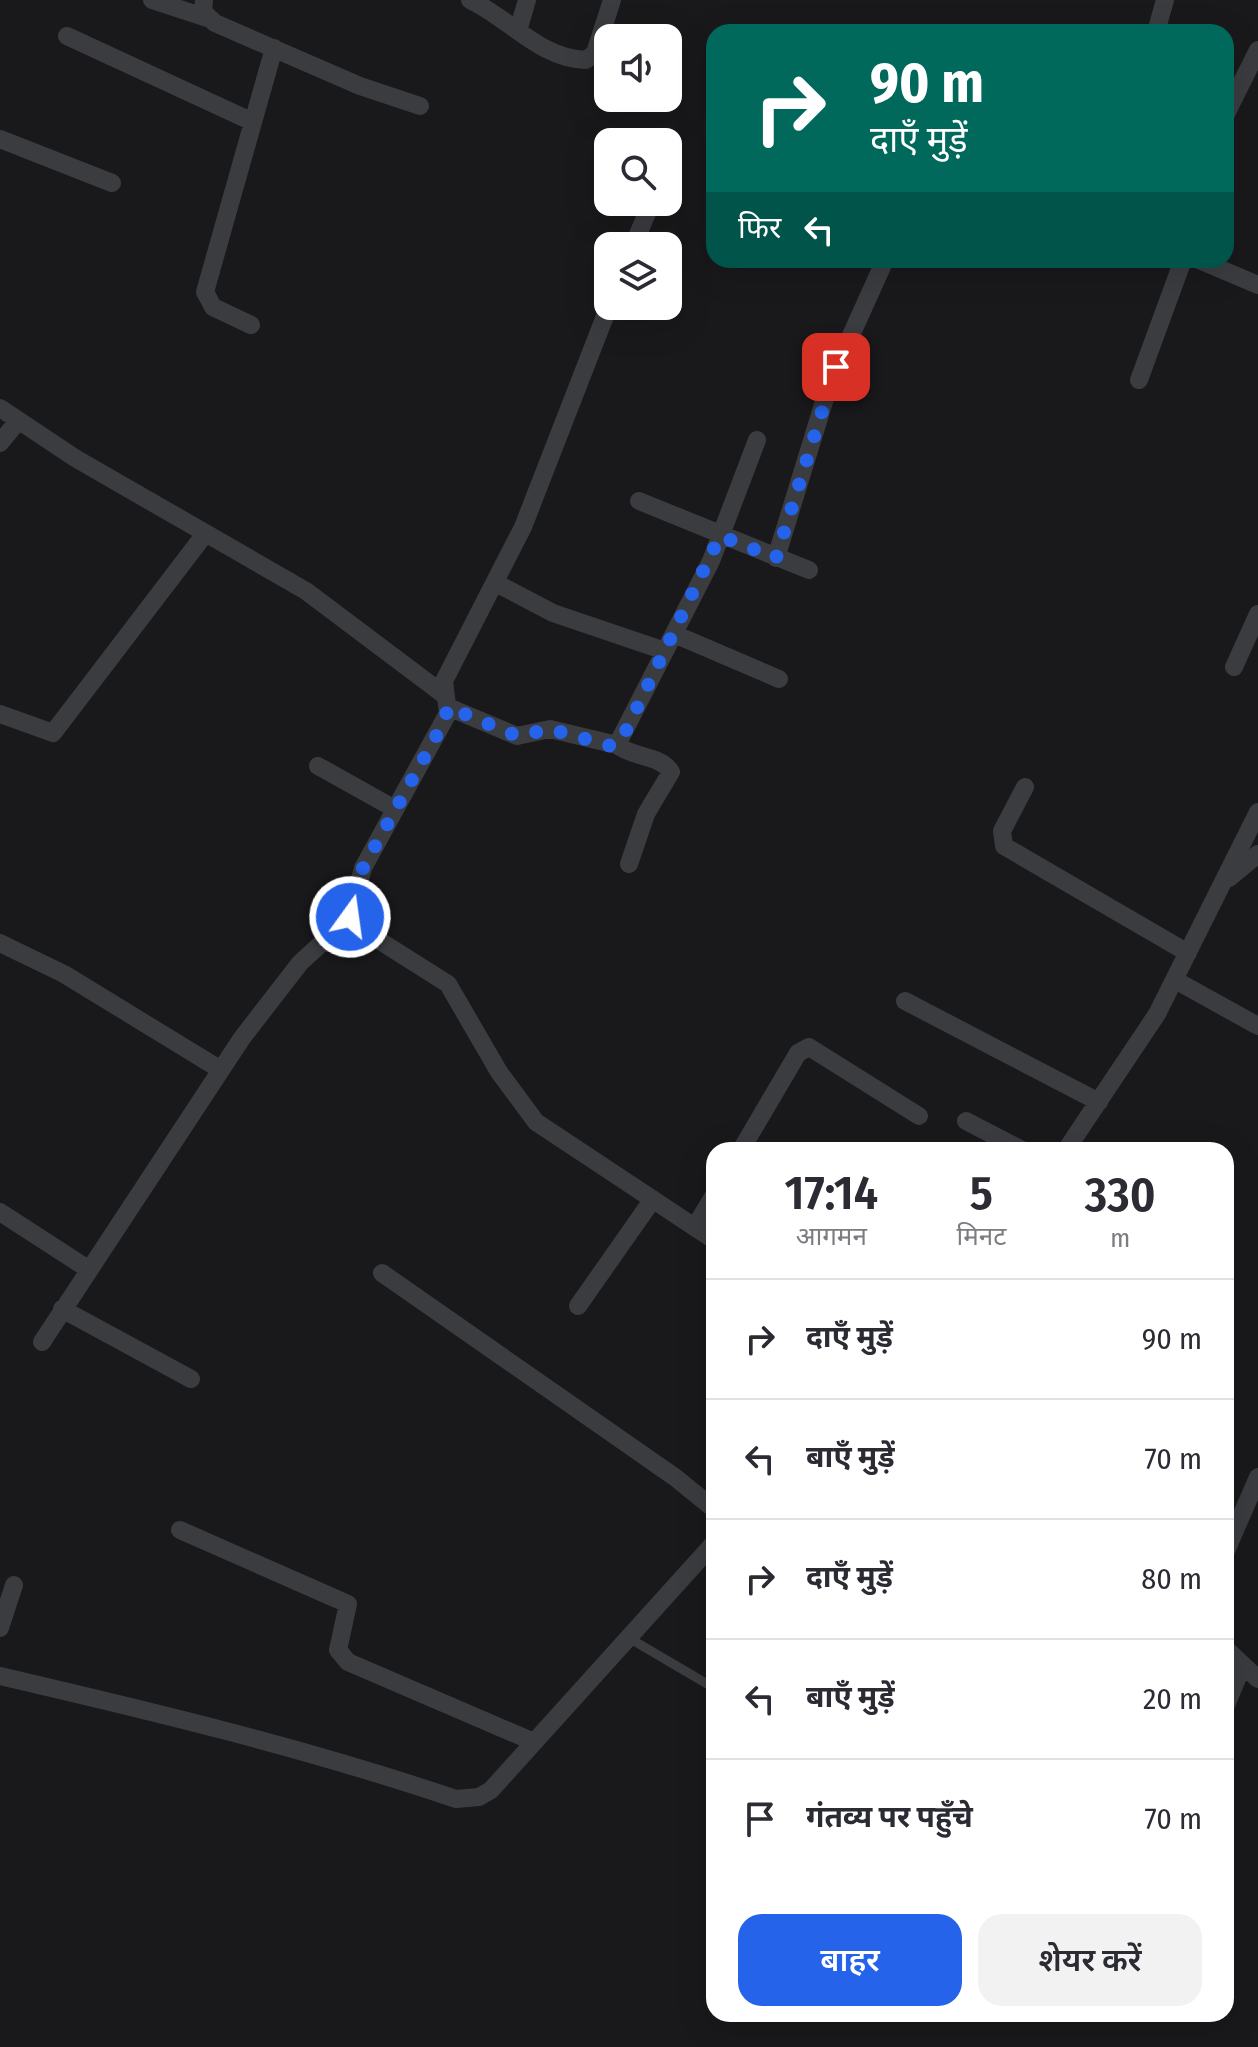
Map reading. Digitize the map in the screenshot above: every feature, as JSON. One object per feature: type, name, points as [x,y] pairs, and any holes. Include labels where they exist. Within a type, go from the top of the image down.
[{"type":"street","points":[[152,0],[206,9],[274,48],[360,86],[420,106]]},
{"type":"street","points":[[470,0],[533,43],[586,60],[595,53],[612,0]]},
{"type":"street","points":[[518,31],[527,0]]},
{"type":"street","points":[[1158,24],[1165,0]]},
{"type":"street","points":[[67,36],[253,122]]},
{"type":"street","points":[[251,325],[213,307],[208,303],[205,292],[274,48]]},
{"type":"street","points":[[1234,98],[1258,50]]},
{"type":"street","points":[[0,139],[112,183]]},
{"type":"street","points":[[776,558],[830,382],[881,268]]},
{"type":"street","points":[[1139,380],[1180,268]]},
{"type":"street","points":[[1218,268],[1258,285]]},
{"type":"street","points":[[42,1342],[221,1070],[300,963],[350,917],[363,868],[444,722],[444,681],[523,527],[604,320]]},
{"type":"street","points":[[0,408],[205,534],[306,591],[446,700],[517,736],[550,729],[617,745],[630,754],[664,763],[671,772],[646,814],[629,864]]},
{"type":"street","points":[[0,443],[18,421]]},
{"type":"street","points":[[617,745],[720,536],[757,440]]},
{"type":"street","points":[[639,501],[809,570]]},
{"type":"street","points":[[0,714],[49,734],[57,730],[205,534]]},
{"type":"street","points":[[496,583],[553,613],[665,651]]},
{"type":"street","points":[[1234,667],[1258,614]]},
{"type":"street","points":[[674,634],[779,679]]},
{"type":"street","points":[[318,766],[395,809]]},
{"type":"street","points":[[1025,787],[1002,831],[1004,846],[1188,953]]},
{"type":"street","points":[[1072,1142],[1175,980],[1258,812]]},
{"type":"street","points":[[1225,882],[1258,854]]},
{"type":"street","points":[[350,917],[361,929],[448,984],[512,1091],[536,1122],[706,1235]]},
{"type":"street","points":[[0,943],[64,974],[221,1070]]},
{"type":"street","points":[[1175,980],[1258,1026]]},
{"type":"street","points":[[905,1001],[1099,1102]]},
{"type":"street","points":[[746,1142],[798,1053],[809,1047],[919,1116]]},
{"type":"street","points":[[966,1121],[1007,1142]]},
{"type":"street","points":[[578,1306],[653,1199]]},
{"type":"street","points":[[695,1227],[706,1208]]},
{"type":"street","points":[[3,1221],[88,1269]]},
{"type":"street","points":[[382,1273],[676,1478],[706,1502]]},
{"type":"street","points":[[62,1309],[191,1379]]},
{"type":"street","points":[[1234,1532],[1258,1477]]},
{"type":"street","points":[[180,1530],[348,1604],[338,1650],[348,1662],[534,1742]]},
{"type":"street","points":[[1,1679],[226,1729],[334,1758],[456,1799],[479,1797],[491,1790],[706,1552]]},
{"type":"street","points":[[0,1628],[14,1585]]},
{"type":"street","points":[[1234,1657],[1258,1679]]},
{"type":"street","points":[[1234,1686],[1243,1665]]},
{"type":"lane","points":[[629,1638],[706,1683]]},
{"type":"route","points":[[350,917],[351,901],[363,868],[444,722],[448,707],[517,736],[524,737],[550,729],[611,746],[621,741],[711,561],[720,536],[776,558],[836,367]]}]
